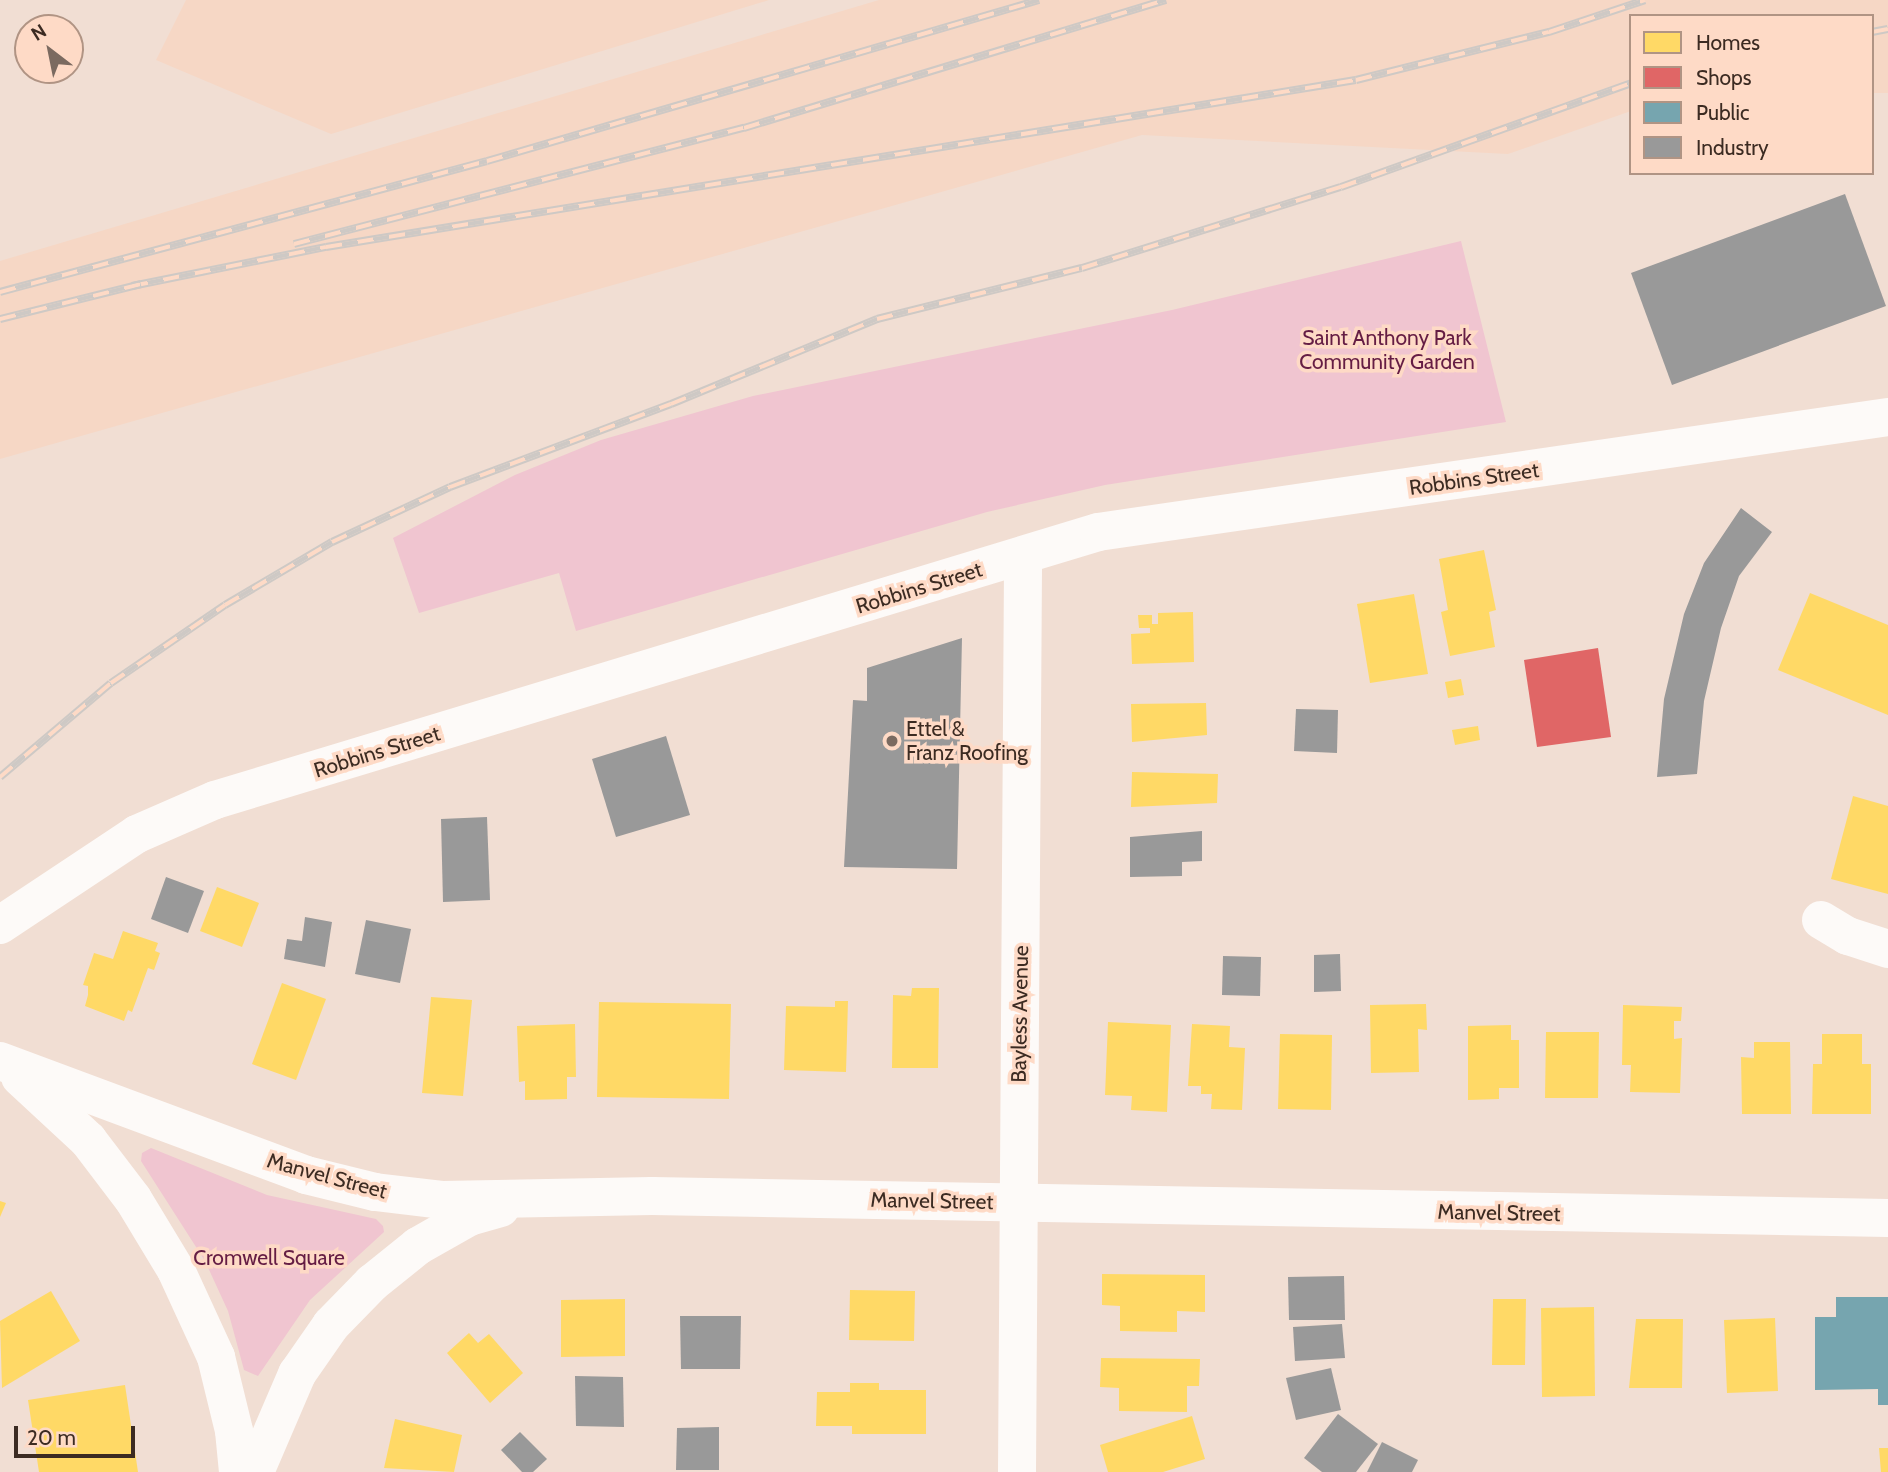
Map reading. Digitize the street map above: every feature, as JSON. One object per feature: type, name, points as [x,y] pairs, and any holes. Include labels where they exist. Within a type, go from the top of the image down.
[{"type":"street","name":"Robbins Street","points":[[0,925],[136,834],[215,800],[1098,533],[1888,417]]},
{"type":"street","name":"Bayless Avenue","points":[[1017,1472],[1023,557]]},
{"type":"street","points":[[1821,920],[1848,936],[1888,949]]},
{"type":"street","name":"Manvel Street","points":[[1,1062],[306,1175],[375,1192],[523,1202],[652,1196],[1888,1218]]},
{"type":"street","points":[[1,1062],[88,1140],[133,1199],[176,1270],[216,1357],[234,1431],[238,1472]]},
{"type":"street","points":[[255,1472],[297,1374],[331,1325],[372,1283],[418,1246],[469,1217],[523,1202]]},
{"type":"shaded area","points":[[186,0],[769,0],[331,134],[156,60]]},
{"type":"shaded area","points":[[879,0],[1888,0],[1888,93],[1874,93],[1874,14],[1629,14],[1629,112],[1508,154],[1142,135],[0,459],[0,261]]},
{"type":"green space","name":"Saint Anthony Park Community Garden","points":[[1461,241],[1506,422],[1105,485],[987,512],[576,631],[559,573],[419,613],[393,538],[515,475],[601,440],[753,396],[1172,310]]},
{"type":"green space","name":"Cromwell Square","points":[[151,1148],[267,1195],[376,1219],[383,1226],[384,1232],[310,1300],[258,1376],[244,1370],[228,1311],[205,1261],[141,1161],[142,1153]]},
{"type":"building: Homes","points":[[1484,550],[1496,610],[1489,612],[1495,647],[1450,656],[1441,612],[1448,610],[1439,559]]},
{"type":"building: Homes","points":[[1810,593],[1888,625],[1888,715],[1778,670]]},
{"type":"building: Homes","points":[[1414,594],[1428,674],[1370,683],[1357,604]]},
{"type":"building: Homes","points":[[1193,612],[1194,662],[1132,664],[1131,634],[1150,633],[1150,628],[1139,628],[1138,615],[1152,615],[1152,624],[1158,624],[1158,613]]},
{"type":"building: Homes","points":[[1461,679],[1464,695],[1448,698],[1445,682]]},
{"type":"building: Homes","points":[[1206,703],[1207,735],[1132,742],[1131,704]]},
{"type":"building: Homes","points":[[1478,726],[1480,740],[1455,745],[1452,730]]},
{"type":"building: Homes","points":[[1132,772],[1218,774],[1217,803],[1131,807]]},
{"type":"building: Homes","points":[[1853,796],[1888,806],[1888,894],[1831,879]]},
{"type":"building: Homes","points":[[217,887],[259,903],[242,947],[200,931]]},
{"type":"building: Homes","points":[[123,931],[158,943],[155,951],[160,953],[154,970],[148,968],[132,1012],[128,1010],[124,1021],[85,1006],[88,986],[83,985],[94,953],[113,959]]},
{"type":"building: Homes","points":[[282,983],[326,999],[296,1080],[252,1064]]},
{"type":"building: Homes","points":[[912,988],[939,988],[938,1068],[892,1068],[893,995],[911,996]]},
{"type":"building: Homes","points":[[431,997],[472,1000],[463,1096],[422,1093]]},
{"type":"building: Homes","points":[[835,1001],[848,1001],[846,1072],[784,1070],[786,1006],[835,1007]]},
{"type":"building: Homes","points":[[599,1002],[731,1004],[729,1099],[597,1097]]},
{"type":"building: Homes","points":[[1426,1004],[1427,1030],[1418,1029],[1419,1072],[1371,1073],[1370,1005]]},
{"type":"building: Homes","points":[[1623,1005],[1682,1007],[1681,1021],[1674,1021],[1674,1039],[1682,1038],[1680,1093],[1630,1092],[1631,1065],[1622,1065]]},
{"type":"building: Homes","points":[[1108,1022],[1171,1025],[1167,1112],[1131,1110],[1132,1096],[1105,1095]]},
{"type":"building: Homes","points":[[575,1024],[576,1077],[567,1077],[567,1099],[525,1100],[525,1081],[519,1082],[517,1026]]},
{"type":"building: Homes","points":[[1192,1024],[1230,1026],[1229,1047],[1245,1048],[1242,1110],[1211,1109],[1212,1094],[1201,1094],[1201,1086],[1188,1086]]},
{"type":"building: Homes","points":[[1511,1025],[1511,1040],[1519,1040],[1519,1088],[1499,1088],[1499,1099],[1468,1100],[1468,1026]]},
{"type":"building: Homes","points":[[1546,1032],[1599,1032],[1598,1098],[1545,1098]]},
{"type":"building: Homes","points":[[1280,1034],[1332,1035],[1331,1110],[1278,1109]]},
{"type":"building: Homes","points":[[1822,1034],[1862,1034],[1862,1064],[1871,1064],[1871,1114],[1812,1114],[1813,1064],[1822,1064]]},
{"type":"building: Homes","points":[[1754,1042],[1790,1042],[1791,1114],[1742,1114],[1741,1057],[1754,1058]]},
{"type":"building: Homes","points":[[0,1201],[6,1203],[0,1217]]},
{"type":"building: Homes","points":[[1102,1274],[1205,1275],[1205,1312],[1177,1311],[1177,1332],[1120,1331],[1120,1306],[1102,1305]]},
{"type":"building: Homes","points":[[850,1290],[915,1291],[914,1341],[849,1340]]},
{"type":"building: Homes","points":[[51,1291],[80,1341],[2,1388],[0,1321]]},
{"type":"building: Homes","points":[[625,1299],[625,1356],[561,1357],[561,1300]]},
{"type":"building: Homes","points":[[1493,1299],[1526,1299],[1525,1365],[1492,1365]]},
{"type":"building: Homes","points":[[1594,1307],[1595,1396],[1542,1397],[1541,1308]]},
{"type":"building: Homes","points":[[1775,1318],[1778,1391],[1727,1393],[1724,1320]]},
{"type":"building: Homes","points":[[1636,1319],[1683,1319],[1682,1388],[1629,1388]]},
{"type":"building: Homes","points":[[469,1333],[478,1343],[489,1334],[523,1373],[490,1403],[447,1353]]},
{"type":"building: Homes","points":[[1101,1358],[1200,1359],[1199,1386],[1187,1386],[1187,1412],[1119,1411],[1119,1388],[1100,1387]]},
{"type":"building: Homes","points":[[850,1383],[879,1383],[879,1390],[926,1390],[926,1434],[852,1434],[852,1426],[816,1426],[817,1392],[850,1392]]},
{"type":"building: Homes","points":[[125,1385],[138,1472],[39,1472],[28,1400]]},
{"type":"building: Homes","points":[[1192,1416],[1205,1459],[1163,1472],[1108,1472],[1100,1445]]},
{"type":"building: Homes","points":[[395,1419],[462,1435],[454,1472],[384,1468]]},
{"type":"building: Homes","points":[[1879,1448],[1888,1448],[1888,1472],[1881,1472]]},
{"type":"building: Shops","points":[[1598,648],[1611,737],[1537,747],[1524,660]]},
{"type":"building: Public","points":[[1836,1297],[1888,1297],[1888,1405],[1878,1405],[1878,1389],[1815,1390],[1815,1317],[1836,1317]]},
{"type":"building: Industry","points":[[1845,194],[1886,306],[1672,385],[1631,273]]},
{"type":"building: Industry","points":[[1741,508],[1772,532],[1739,576],[1721,628],[1704,701],[1697,774],[1657,777],[1664,699],[1684,614],[1704,563]]},
{"type":"building: Industry","points":[[962,638],[957,869],[844,867],[853,700],[867,701],[867,668]]},
{"type":"building: Industry","points":[[1296,709],[1338,710],[1337,753],[1294,751]]},
{"type":"building: Industry","points":[[666,736],[690,815],[616,837],[592,759]]},
{"type":"building: Industry","points":[[487,817],[490,900],[443,902],[441,819]]},
{"type":"building: Industry","points":[[1202,831],[1202,861],[1182,862],[1182,876],[1130,877],[1130,837]]},
{"type":"building: Industry","points":[[166,877],[204,891],[188,933],[151,919]]},
{"type":"building: Industry","points":[[305,917],[332,922],[325,967],[284,959],[287,939],[302,941]]},
{"type":"building: Industry","points":[[366,920],[411,929],[400,983],[355,974]]},
{"type":"building: Industry","points":[[1340,954],[1341,991],[1314,992],[1314,955]]},
{"type":"building: Industry","points":[[1223,956],[1261,957],[1260,996],[1222,995]]},
{"type":"building: Industry","points":[[1344,1276],[1345,1320],[1289,1320],[1288,1277]]},
{"type":"building: Industry","points":[[680,1316],[741,1316],[740,1369],[681,1369]]},
{"type":"building: Industry","points":[[1342,1324],[1345,1358],[1295,1361],[1293,1327]]},
{"type":"building: Industry","points":[[1331,1368],[1341,1410],[1296,1420],[1286,1378]]},
{"type":"building: Industry","points":[[575,1376],[623,1377],[624,1427],[576,1426]]},
{"type":"building: Industry","points":[[1338,1414],[1378,1444],[1356,1472],[1322,1472],[1304,1458]]},
{"type":"building: Industry","points":[[719,1427],[719,1470],[676,1470],[677,1428]]},
{"type":"building: Industry","points":[[520,1432],[547,1459],[533,1472],[522,1472],[501,1450]]},
{"type":"building: Industry","points":[[1382,1442],[1418,1460],[1412,1472],[1367,1472]]},
{"type":"railway","points":[[0,292],[487,161],[1039,0]]},
{"type":"railway","points":[[294,244],[744,128],[1166,0]]},
{"type":"railway","points":[[132,286],[326,247],[1356,80],[1549,32],[1645,0]]},
{"type":"railway","points":[[1874,32],[1888,29]]},
{"type":"railway","points":[[0,777],[111,683],[225,605],[332,542],[450,487],[671,404],[877,319],[1082,268],[1341,187],[1629,84]]},
{"type":"railway","points":[[0,319],[141,284]]},
{"type":"place","name":"Ettel & Franz Roofing","points":[[892,741]]}]
